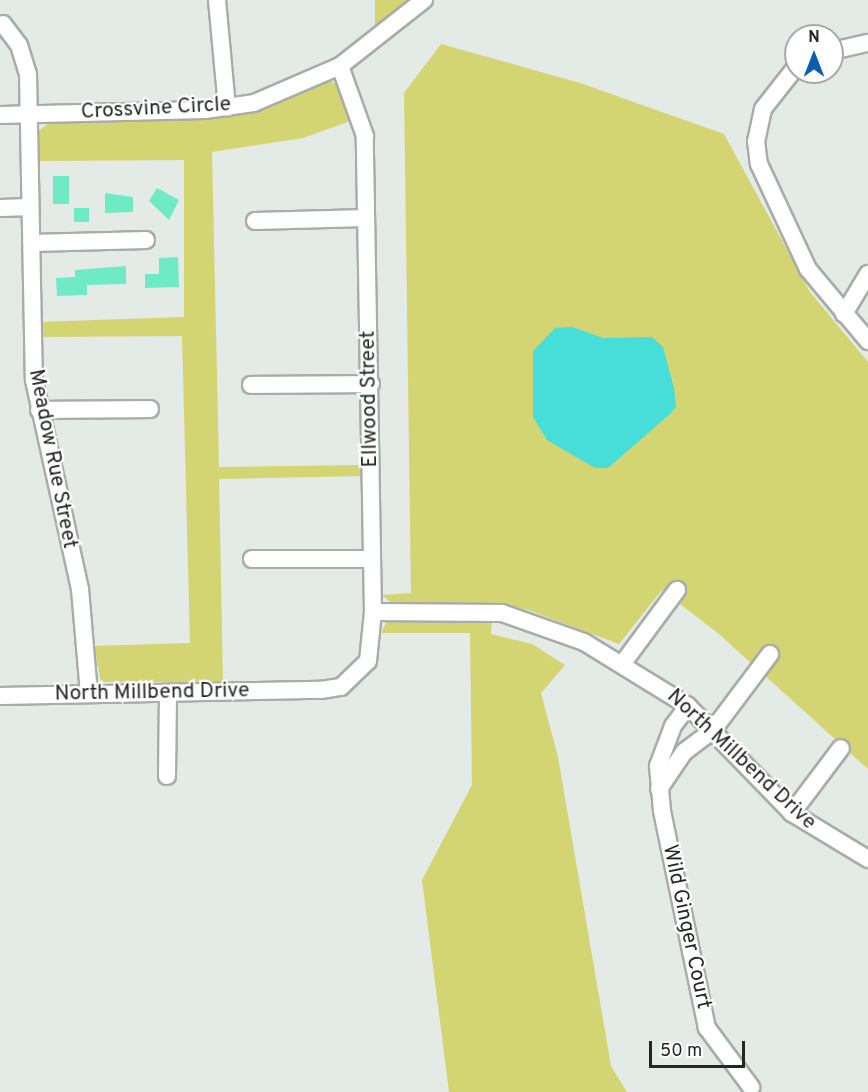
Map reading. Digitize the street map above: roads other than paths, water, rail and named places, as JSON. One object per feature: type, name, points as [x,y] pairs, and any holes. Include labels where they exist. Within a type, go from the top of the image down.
[{"type":"street","points":[[217,0],[227,108]]},
{"type":"street","name":"Crossvine Circle","points":[[0,115],[227,108],[274,96],[340,66],[424,0]]},
{"type":"street","name":"Meadow Rue Street","points":[[3,24],[19,45],[32,114],[30,207],[39,410],[80,589],[89,694]]},
{"type":"street","points":[[844,48],[868,43]]},
{"type":"street","name":"Ellwood Street","points":[[304,691],[341,687],[359,674],[373,645],[371,384],[365,136],[340,66]]},
{"type":"street","points":[[784,80],[772,93],[759,122],[759,164],[793,244],[844,314],[868,341]]},
{"type":"street","points":[[0,207],[30,207]]},
{"type":"street","points":[[255,221],[366,218]]},
{"type":"street","points":[[32,243],[146,240]]},
{"type":"street","points":[[844,314],[868,274]]},
{"type":"street","points":[[250,385],[371,384]]},
{"type":"street","points":[[39,410],[150,409]]},
{"type":"street","points":[[252,559],[371,559]]},
{"type":"street","points":[[623,663],[677,590]]},
{"type":"street","name":"North Millbend Drive","points":[[373,612],[502,613],[584,642],[623,663],[688,706],[792,813],[868,859]]},
{"type":"street","points":[[659,789],[692,742],[713,730],[770,654]]},
{"type":"street","name":"North Millbend Drive","points":[[0,696],[304,691]]},
{"type":"street","points":[[167,776],[168,693]]},
{"type":"street","name":"Wild Ginger Court","points":[[688,706],[665,742],[659,789],[700,1006],[718,1046],[751,1087]]},
{"type":"street","points":[[792,813],[841,748]]},
{"type":"water","points":[[572,327],[603,338],[652,337],[663,347],[674,388],[676,407],[608,468],[595,468],[547,440],[533,417],[533,351],[555,328]]}]
